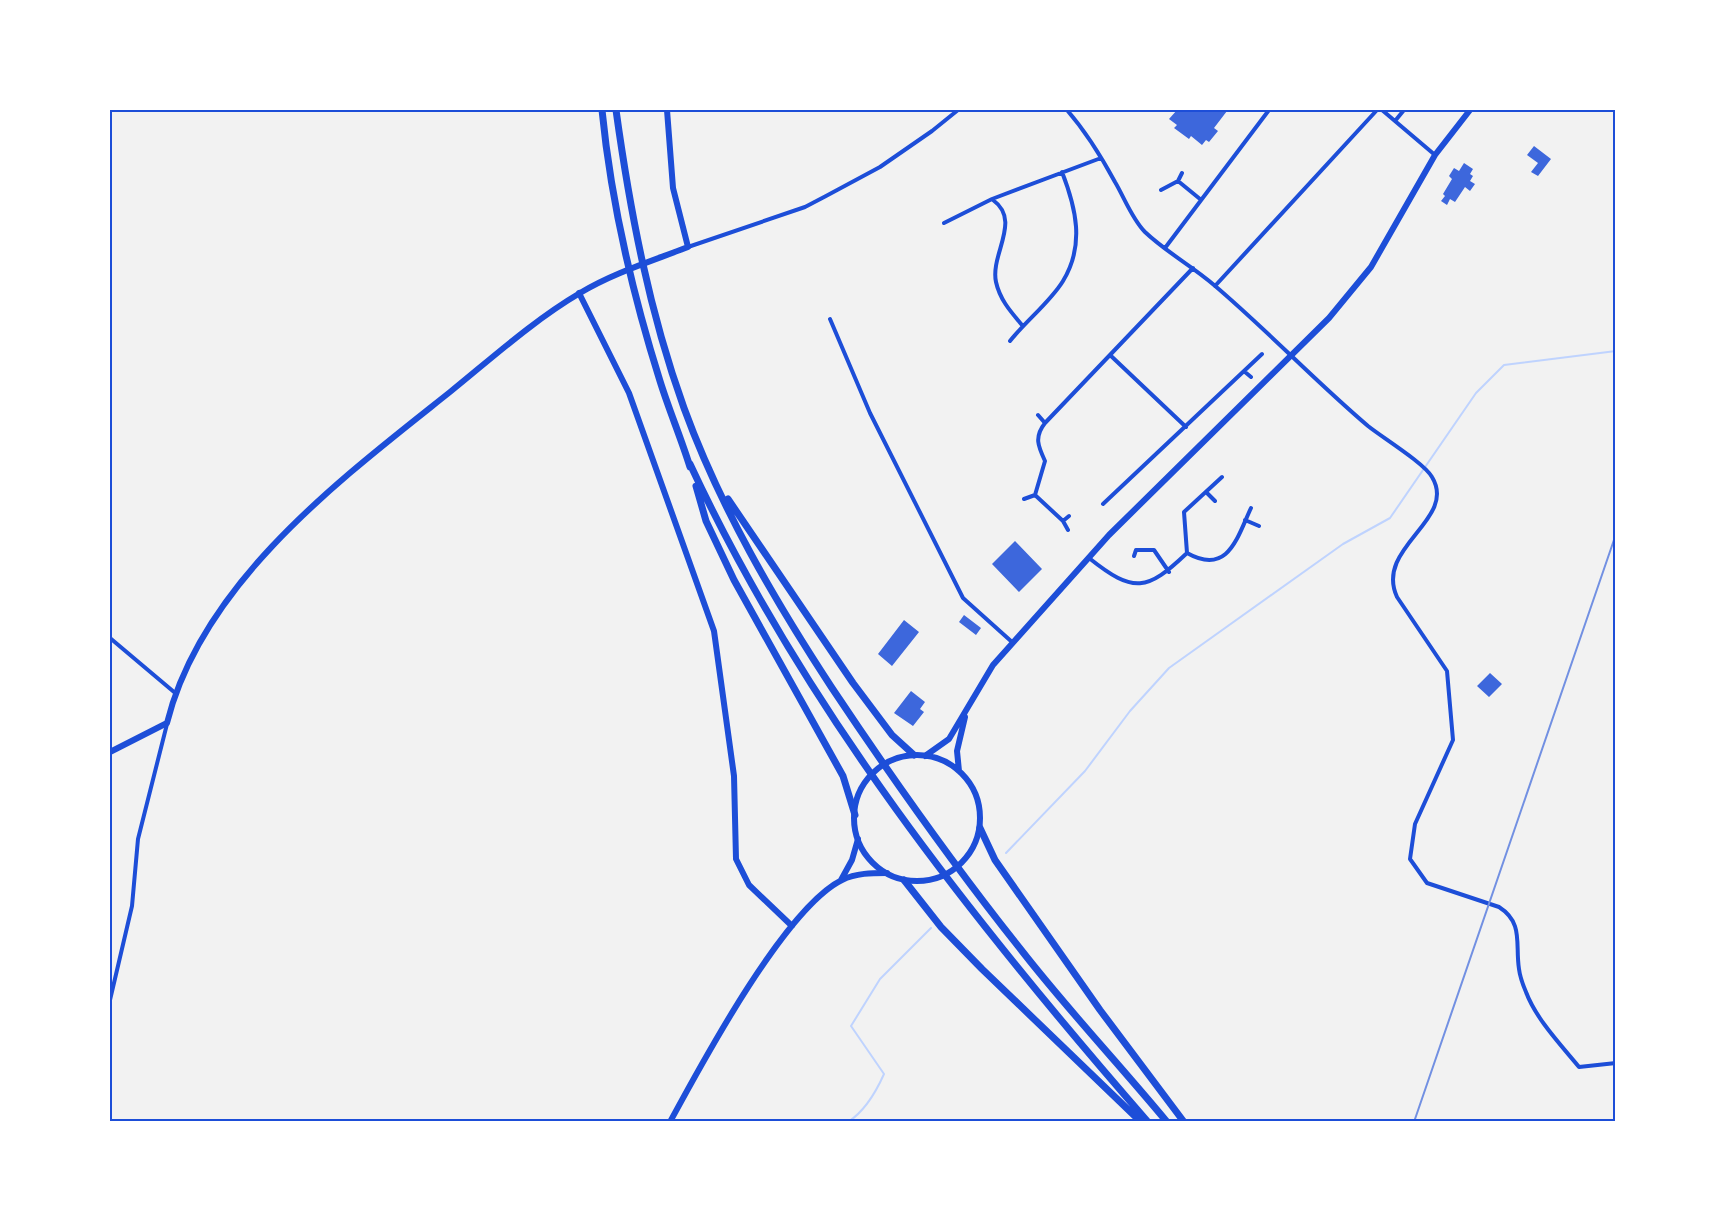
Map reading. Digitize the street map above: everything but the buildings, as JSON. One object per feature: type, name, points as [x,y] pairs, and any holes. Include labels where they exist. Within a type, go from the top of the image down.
[{"type":"highway","points":[[602,110],[614,194],[633,291],[660,383],[690,464],[706,521],[729,570],[843,776],[855,815]]},
{"type":"highway","points":[[616,110],[634,228],[648,293],[684,408],[713,477],[759,568],[797,633],[897,783],[964,875],[1023,952],[1167,1122]]},
{"type":"highway","points":[[690,464],[754,591],[813,686],[885,791],[952,884],[1020,971],[1148,1122]]},
{"type":"highway","points":[[713,477],[892,735],[914,755]]},
{"type":"highway","points":[[980,828],[995,860],[1008,879],[1100,1010],[1184,1122]]},
{"type":"highway","points":[[904,880],[942,927],[982,969],[1141,1122]]},
{"type":"main road","points":[[110,752],[167,723],[174,692],[221,606],[246,574],[339,480],[518,338],[579,293],[688,247],[673,188],[667,110]]},
{"type":"main road","points":[[925,756],[949,739],[993,665],[1089,558],[1329,318],[1371,267],[1435,155],[1470,110]]},
{"type":"main road","points":[[579,293],[629,393],[714,631],[734,776],[736,859],[749,885],[792,926]]},
{"type":"main road","points":[[959,771],[958,741],[968,708]]},
{"type":"main road","points":[[914,755],[925,756],[943,761],[959,771],[972,787],[980,807],[980,828],[973,848],[961,864],[944,875],[925,881],[904,880],[887,873],[869,859],[858,839],[855,815],[857,800],[873,774],[885,764],[914,755]]},
{"type":"main road","points":[[670,1122],[734,1012],[792,926],[841,880],[852,860],[858,839]]},
{"type":"main road","points":[[841,880],[865,874],[887,873]]},
{"type":"street","points":[[688,247],[805,207],[880,167],[932,131],[955,110]]},
{"type":"street","points":[[1067,110],[1101,158],[1143,230],[1215,286],[1289,357],[1370,427],[1429,473],[1437,488],[1436,506],[1401,553],[1392,572],[1391,585],[1396,597],[1447,671],[1453,740],[1415,824],[1410,859],[1427,883],[1499,907],[1508,913],[1516,926],[1519,939],[1519,969],[1527,994],[1551,1032],[1579,1067],[1616,1063]]},
{"type":"street","points":[[1165,248],[1269,110]]},
{"type":"street","points":[[1215,286],[1377,110]]},
{"type":"street","points":[[1382,110],[1435,155]]},
{"type":"street","points":[[1395,121],[1404,110]]},
{"type":"street","points":[[944,222],[992,200],[1101,158]]},
{"type":"street","points":[[1010,341],[1063,281],[1075,251],[1077,228],[1075,205],[1062,172]]},
{"type":"street","points":[[1161,190],[1178,181],[1182,173]]},
{"type":"street","points":[[1178,181],[1200,199]]},
{"type":"street","points":[[992,200],[1002,206],[1006,225],[997,255],[996,280],[1003,302],[1022,325]]},
{"type":"street","points":[[1035,495],[1046,461],[1038,445],[1038,432],[1193,268]]},
{"type":"street","points":[[830,319],[870,413],[963,598],[1012,642]]},
{"type":"street","points":[[1103,504],[1262,354]]},
{"type":"street","points":[[1110,355],[1186,427]]},
{"type":"street","points":[[1245,372],[1251,377]]},
{"type":"street","points":[[1038,415],[1045,423]]},
{"type":"street","points":[[1089,558],[1115,578],[1140,583],[1154,581],[1169,572],[1187,553],[1184,512],[1222,477]]},
{"type":"street","points":[[1206,492],[1215,501]]},
{"type":"street","points":[[1024,499],[1035,495]]},
{"type":"street","points":[[1035,495],[1063,521],[1068,530]]},
{"type":"street","points":[[1187,553],[1208,562],[1223,558],[1235,542],[1251,508]]},
{"type":"street","points":[[1063,521],[1069,516]]},
{"type":"street","points":[[1245,520],[1259,526]]},
{"type":"street","points":[[1134,556],[1136,550],[1154,550],[1169,572]]},
{"type":"street","points":[[110,638],[174,692]]},
{"type":"street","points":[[110,999],[132,906],[138,838],[167,723]]},
{"type":"waterway","points":[[1006,853],[1085,771],[1130,711],[1169,668],[1343,544],[1390,518],[1476,393],[1504,365],[1616,351]]},
{"type":"waterway","points":[[848,1122],[869,1101],[884,1074],[851,1026],[880,979],[931,928]]},
{"type":"railway","points":[[1414,1122],[1616,534]]}]
